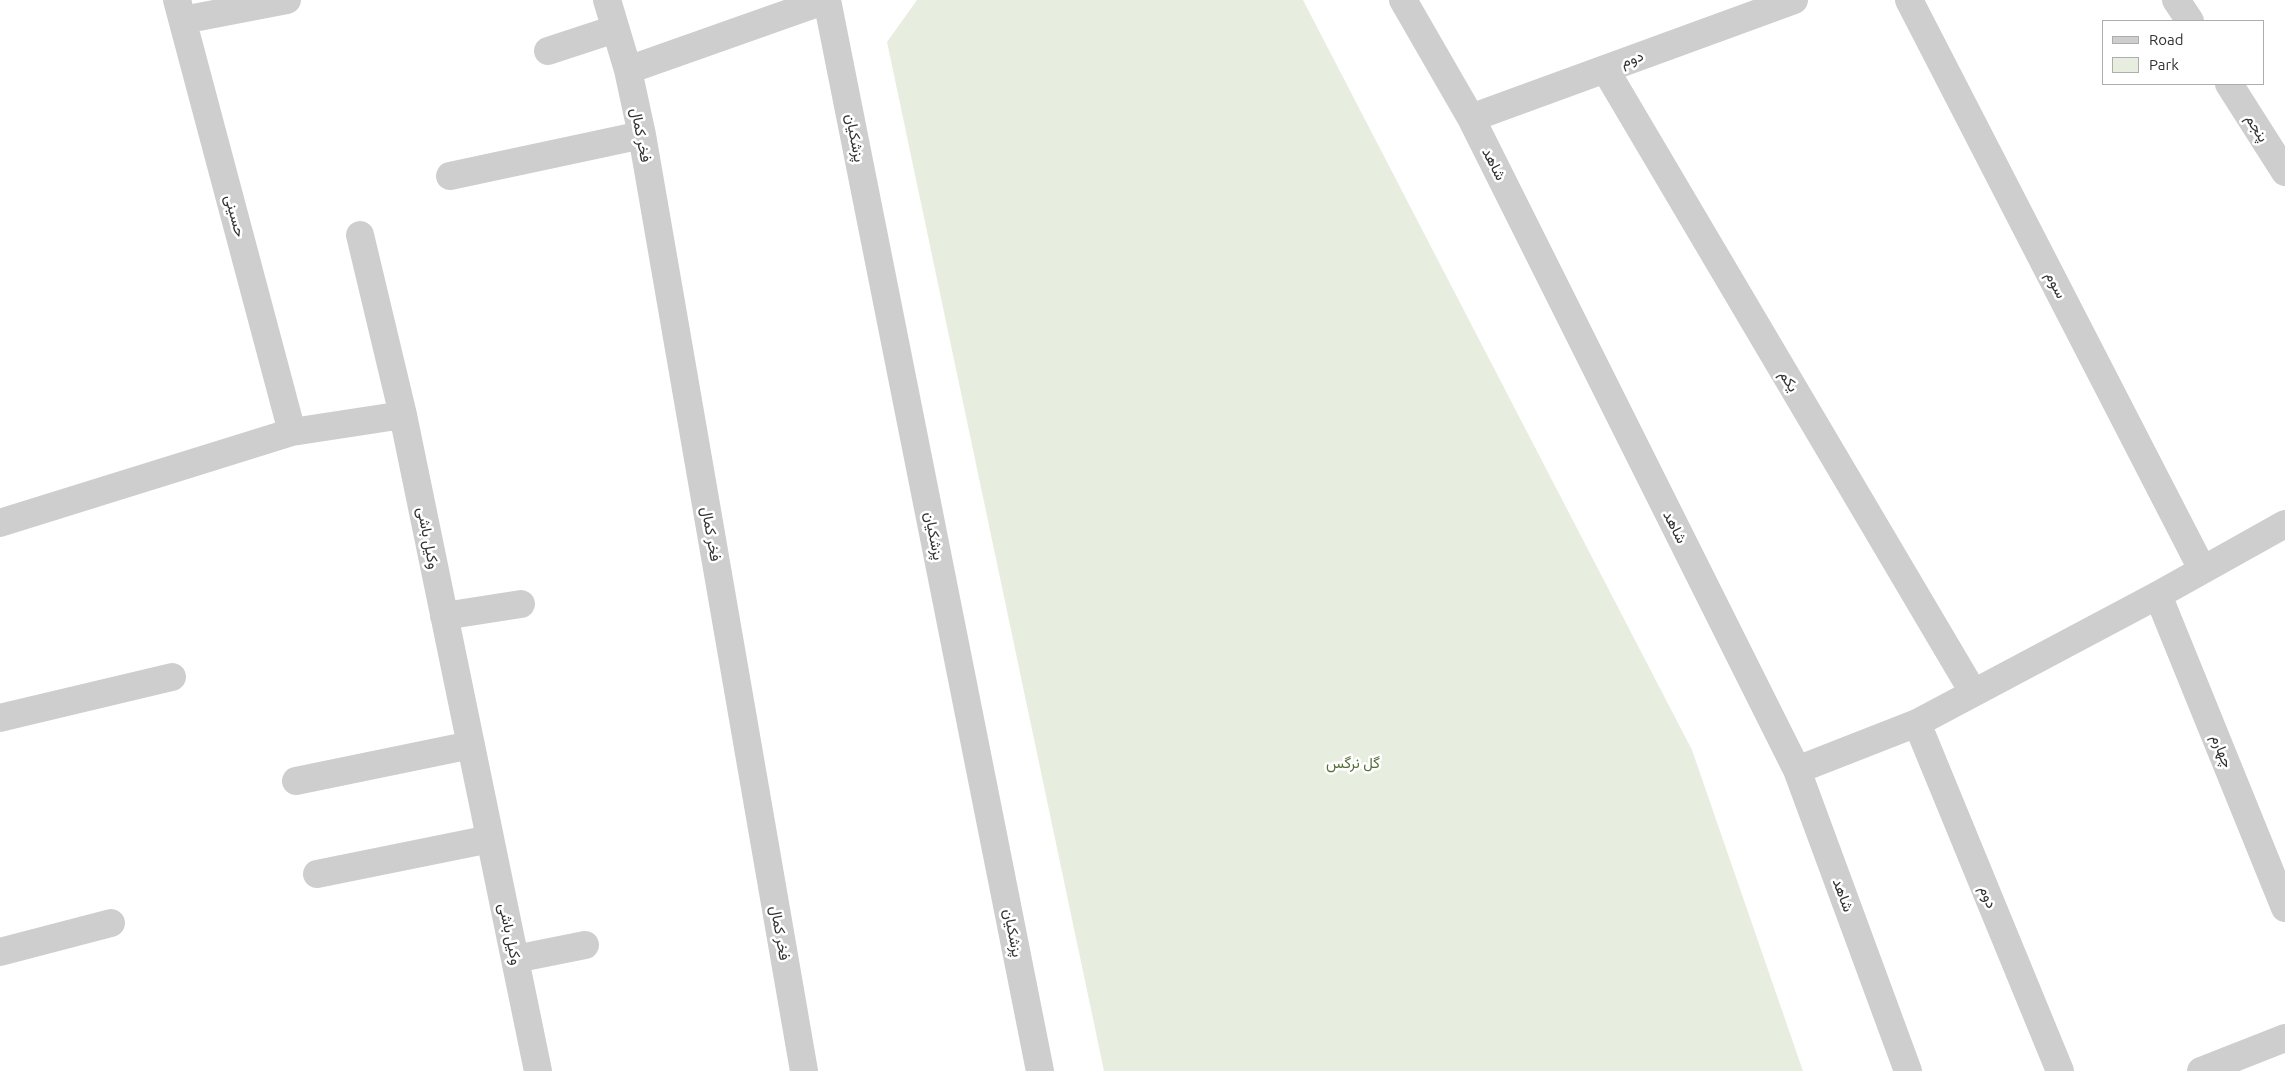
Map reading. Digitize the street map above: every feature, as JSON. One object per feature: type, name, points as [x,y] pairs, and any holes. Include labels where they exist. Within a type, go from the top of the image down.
[{"type":"street","points":[[180,10],[287,0]]},
{"type":"street","name":"فخر کمال","points":[[607,0],[628,70],[642,135],[804,1071]]},
{"type":"street","points":[[628,70],[827,0]]},
{"type":"street","name":"پزشکیان","points":[[827,0],[1040,1071]]},
{"type":"street","name":"شاهد","points":[[1403,0],[1471,118],[1798,770],[1908,1071]]},
{"type":"street","name":"دوم","points":[[1471,118],[1794,0]]},
{"type":"street","name":"سوم","points":[[1910,0],[2202,569]]},
{"type":"street","points":[[2176,0],[2189,20]]},
{"type":"street","name":"حسینی","points":[[180,10],[292,432]]},
{"type":"street","points":[[548,51],[615,29]]},
{"type":"street","name":"یکم","points":[[1605,69],[1973,692]]},
{"type":"street","name":"پنجم","points":[[2230,85],[2285,172]]},
{"type":"street","points":[[450,176],[642,135]]},
{"type":"street","name":"وکیل باشی","points":[[360,235],[403,414],[538,1071]]},
{"type":"street","points":[[0,523],[292,432],[403,414]]},
{"type":"street","points":[[1798,770],[1917,722],[2285,524]]},
{"type":"street","name":"چهارم","points":[[2158,594],[2285,908]]},
{"type":"street","points":[[444,616],[521,604]]},
{"type":"street","points":[[0,718],[172,677]]},
{"type":"street","name":"دوم","points":[[1917,722],[2060,1071]]},
{"type":"street","points":[[296,781],[471,745]]},
{"type":"street","points":[[317,874],[490,839]]},
{"type":"street","points":[[0,952],[112,923]]},
{"type":"street","points":[[515,959],[585,945]]},
{"type":"street","points":[[2201,1071],[2285,1038]]},
{"type":"green space","name":"گل نرگس","points":[[917,0],[1303,0],[1692,750],[1803,1071],[1104,1071],[887,42]]}]
